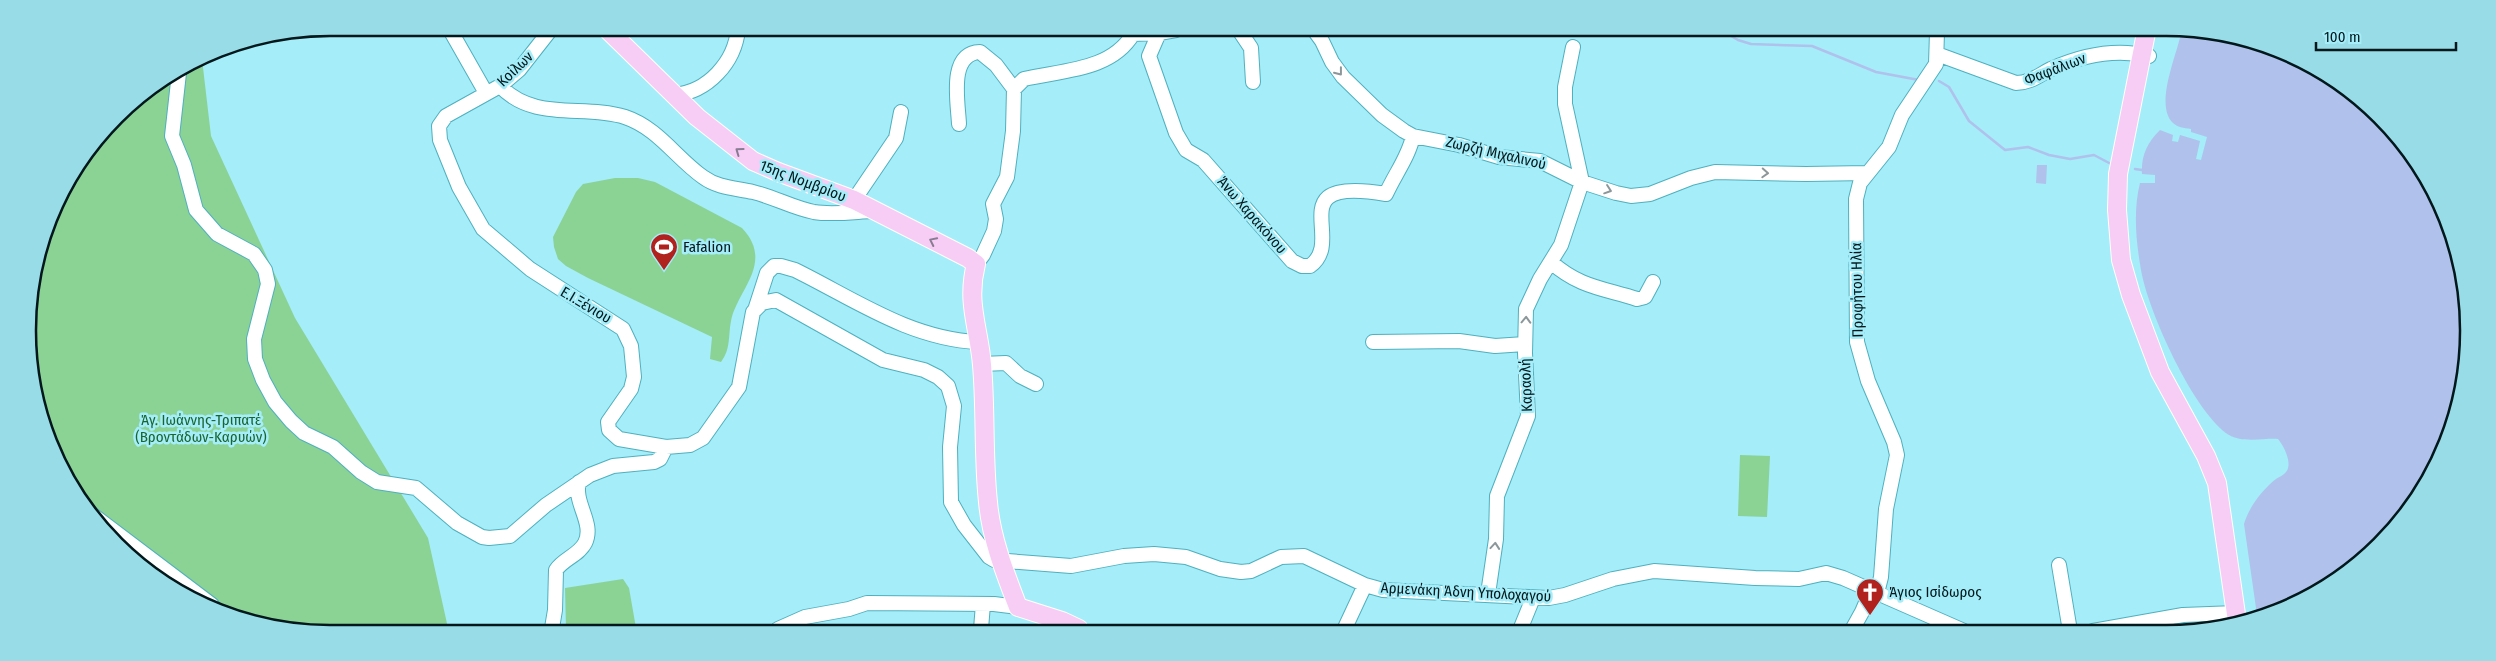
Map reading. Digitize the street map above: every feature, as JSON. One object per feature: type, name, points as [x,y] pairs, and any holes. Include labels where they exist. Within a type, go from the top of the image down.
[{"type":"main road","name":"15ης Νομβρίου","points":[[614,36],[674,95],[722,138],[752,161],[854,200],[871,211],[968,258],[976,264]]},
{"type":"main road","points":[[2145,56],[2146,36]]},
{"type":"main road","points":[[2152,36],[2145,56],[2118,180],[2117,210],[2121,260],[2130,295],[2153,356],[2174,401],[2208,461],[2217,482],[2239,616]]},
{"type":"main road","points":[[976,264],[971,300],[982,364],[988,503],[1001,561],[1018,607],[1070,625]]},
{"type":"street","points":[[454,36],[486,93]]},
{"type":"street","name":"Κοίλων","points":[[446,116],[500,86],[519,70],[546,36]]},
{"type":"street","points":[[674,95],[687,94],[703,86],[724,66],[736,44],[737,36]]},
{"type":"street","points":[[1014,89],[1024,79],[1092,65],[1111,57],[1123,48],[1130,36]]},
{"type":"street","name":"Άνω Χαρακόνου","points":[[1159,36],[1149,56],[1176,134],[1186,150],[1202,160],[1270,238],[1297,264],[1310,266],[1318,256],[1321,246],[1320,214],[1327,198],[1335,193],[1349,190],[1386,194],[1397,169],[1408,152],[1413,136]]},
{"type":"street","points":[[1243,36],[1251,48],[1253,82]]},
{"type":"street","name":"Ζωρζή Μιχαλινού","points":[[1319,36],[1332,62],[1343,77],[1382,115],[1398,128],[1413,136],[1459,145],[1499,157],[1534,159],[1582,182],[1616,193],[1639,196],[1715,172],[1868,173]]},
{"type":"street","name":"Προφήτου Ηλία","points":[[1855,625],[1881,577],[1885,513],[1898,455],[1868,381],[1857,342],[1856,199],[1860,183],[1888,147],[1902,116],[1934,68],[1937,54],[1937,36]]},
{"type":"street","points":[[1573,47],[1564,88],[1565,104],[1582,182]]},
{"type":"street","points":[[959,124],[960,66],[969,54],[980,52],[987,56],[1014,89],[1013,131],[1007,177],[994,204],[996,219],[994,231],[983,255],[976,264]]},
{"type":"street","name":"Φαφάλιων","points":[[1937,54],[2016,83],[2028,82],[2054,68],[2089,56],[2129,52],[2145,56]]},
{"type":"street","points":[[178,79],[172,136],[184,165],[199,215],[217,234],[254,254],[265,270],[268,284],[254,339],[255,358],[267,387],[290,421],[304,433],[333,447],[361,472],[377,482],[416,488],[457,523],[482,537],[495,538],[510,536],[546,505],[594,473],[613,466],[658,461],[666,447]]},
{"type":"street","points":[[500,86],[509,96],[531,105],[581,113],[614,114],[639,123],[656,134],[703,177],[724,187],[767,196],[816,212],[871,211]]},
{"type":"street","points":[[854,200],[896,138],[901,112]]},
{"type":"street","name":"Ε.Ι.Ξένιου","points":[[446,116],[440,126],[440,140],[459,187],[484,229],[530,270],[618,324],[626,335],[633,355],[634,377],[631,389],[610,417],[609,430],[619,439],[666,447],[690,445],[703,438],[737,390],[741,380],[748,332],[768,273],[774,266],[795,270],[916,331],[941,338],[978,342]]},
{"type":"street","name":"Καραολή","points":[[1488,594],[1496,539],[1497,496],[1528,416],[1525,344],[1528,303],[1561,245],[1582,182]]},
{"type":"street","points":[[1551,262],[1571,278],[1584,285],[1637,299],[1644,297],[1653,282]]},
{"type":"street","points":[[756,307],[772,300],[786,304],[883,360],[924,370],[938,377],[948,386],[954,406],[950,447],[951,502],[964,524],[989,557],[1001,561]]},
{"type":"street","points":[[1373,342],[1458,341],[1495,346],[1525,344]]},
{"type":"street","points":[[982,364],[1006,363],[1020,376],[1036,384]]},
{"type":"street","points":[[552,625],[556,570],[582,548],[587,537],[587,526],[577,494],[579,482]]},
{"type":"street","points":[[116,532],[192,590]]},
{"type":"street","name":"Αρμενάκη Άδνη Υπολοχαγού","points":[[1001,561],[1071,566],[1124,556],[1154,554],[1186,557],[1220,569],[1241,572],[1252,571],[1281,557],[1304,556],[1365,584],[1383,590],[1488,594],[1534,598],[1565,595],[1613,579],[1654,571],[1790,579],[1809,578],[1826,573],[1843,578],[1952,625]]},
{"type":"street","points":[[2059,565],[2069,625]]},
{"type":"street","points":[[1346,625],[1365,584]]},
{"type":"street","points":[[1522,625],[1534,598]]},
{"type":"street","points":[[787,625],[805,617],[849,609],[867,603],[983,604],[1018,607]]},
{"type":"street","points":[[982,625],[983,604]]},
{"type":"street","points":[[2125,625],[2183,614],[2231,617]]},
{"type":"green space","name":"Άγ. Ιωάννης-Τριπατέ (Βροντάδων-Καρυών)","points":[[203,66],[211,136],[295,318],[428,538],[447,625],[330,625],[292,622],[254,615],[218,602],[183,585],[136,552],[97,510],[67,461],[46,407],[37,350],[36,330],[39,292],[46,254],[52,236],[76,183],[109,136],[151,97],[200,67]]},
{"type":"green space","name":"Fafalion","points":[[615,178],[638,178],[655,182],[742,228],[751,241],[755,253],[755,265],[731,321],[728,347],[721,362],[710,359],[712,337],[588,278],[566,266],[558,259],[553,237],[576,192],[583,184]]},
{"type":"green space","points":[[1740,455],[1770,456],[1767,517],[1738,516]]},
{"type":"green space","points":[[623,579],[629,588],[635,625],[566,625],[565,588]]},
{"type":"water","points":[[2180,37],[2242,46],[2296,67],[2329,86],[2374,122],[2410,167],[2437,218],[2450,254],[2454,273],[2460,330],[2454,388],[2444,425],[2420,478],[2387,525],[2360,552],[2313,585],[2256,610],[2244,524],[2249,511],[2261,494],[2288,469],[2287,455],[2278,439],[2247,440],[2229,435],[2215,423],[2201,406],[2174,360],[2153,310],[2141,270],[2136,226],[2136,204],[2140,183],[2155,183],[2155,175],[2142,174],[2144,156],[2148,145],[2160,130],[2173,135],[2172,141],[2178,142],[2180,135],[2200,141],[2196,159],[2201,160],[2207,137],[2173,123],[2168,115],[2166,104],[2168,80]]},
{"type":"water","points":[[2037,165],[2047,165],[2046,184],[2036,183]]},
{"type":"waterway","points":[[1731,36],[1751,44],[1812,46],[1876,72],[1919,80]]},
{"type":"waterway","points":[[1939,81],[1949,87],[1969,121],[2005,150],[2028,147],[2049,155],[2070,159],[2094,155],[2111,164]]},
{"type":"waterway","points":[[2135,169],[2142,170]]},
{"type":"place","name":"Fafalion","points":[[664,271]]},
{"type":"place","name":"Άγιος Ισίδωρος","points":[[1870,616]]}]
